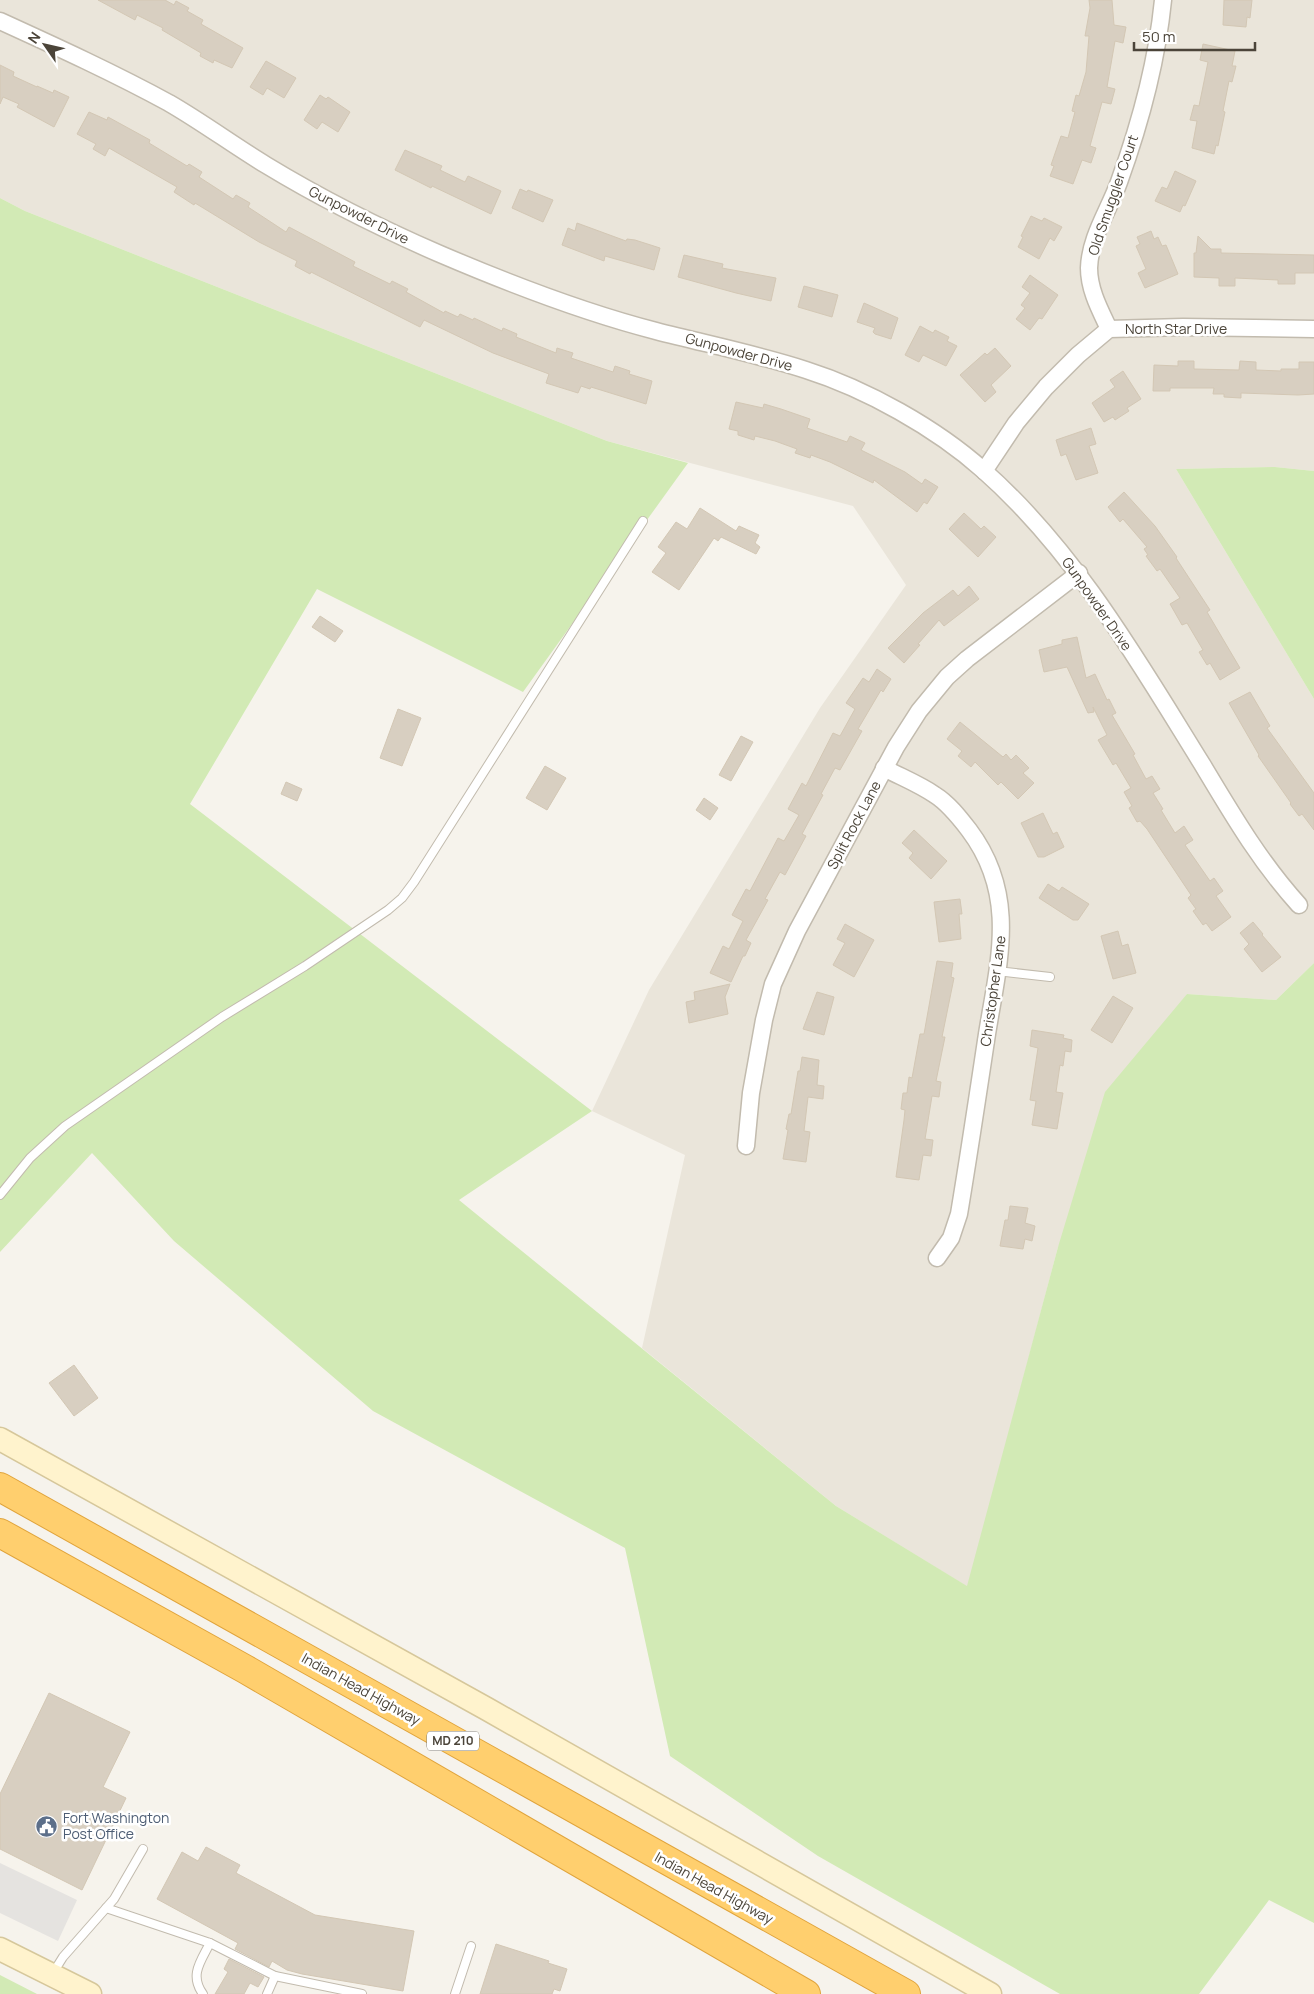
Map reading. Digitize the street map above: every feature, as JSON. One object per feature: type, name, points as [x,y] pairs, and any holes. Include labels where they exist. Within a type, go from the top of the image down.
[{"type":"highway","name":"Indian Head Highway","points":[[0,1487],[906,1994]]},
{"type":"highway","points":[[0,1532],[245,1669],[806,1994]]},
{"type":"street","name":"Old Smuggler Court","points":[[1110,329],[1098,307],[1092,290],[1089,269],[1091,251],[1119,183],[1143,105],[1158,42],[1164,0]]},
{"type":"street","name":"Gunpowder Drive","points":[[0,21],[115,74],[165,101],[264,164],[382,228],[480,270],[585,311],[655,331],[771,360],[810,371],[842,383],[870,396],[915,422],[961,453],[984,471],[1031,519],[1079,573],[1161,700],[1234,819],[1270,870],[1299,905]]},
{"type":"street","name":"North Star Drive","points":[[984,471],[1016,423],[1046,387],[1078,355],[1110,329],[1183,327],[1314,329]]},
{"type":"street","name":"Split Rock Lane","points":[[746,1146],[751,1093],[764,1020],[773,984],[797,931],[884,768],[919,711],[947,677],[967,659],[1079,573]]},
{"type":"street","name":"Christopher Lane","points":[[884,768],[936,795],[958,816],[977,840],[999,894],[1002,920],[997,971],[960,1214],[951,1238],[937,1258]]},
{"type":"street","points":[[0,1439],[436,1680],[990,1994]]},
{"type":"street","points":[[0,1949],[90,1994]]},
{"type":"lane","points":[[0,1195],[30,1158],[65,1126],[222,1017],[305,966],[388,910],[402,898],[643,521]]},
{"type":"lane","points":[[997,971],[1050,977]]},
{"type":"lane","points":[[52,1975],[63,1957],[114,1899],[143,1848]]},
{"type":"lane","points":[[106,1908],[210,1943],[275,1976],[337,1991],[362,1994]]},
{"type":"lane","points":[[203,1994],[195,1978],[196,1968],[210,1943]]},
{"type":"lane","points":[[455,1994],[471,1946]]},
{"type":"lane","points":[[267,1994],[275,1976]]},
{"type":"shaded area","points":[[0,0],[1314,0],[1314,471],[1275,467],[1176,469],[1314,699],[1314,963],[1276,1000],[1187,994],[1058,1247],[968,1587],[836,1506],[642,1348],[685,1155],[592,1111],[649,990],[820,708],[906,585],[853,506],[607,441],[25,211],[0,198]]},
{"type":"shaded area","points":[[0,1863],[77,1900],[58,1941],[0,1913]]},
{"type":"green space","points":[[0,198],[25,211],[607,441],[688,463],[523,692],[317,589],[190,804],[592,1111],[459,1200],[836,1506],[967,1586],[1058,1247],[1105,1092],[1187,994],[1276,1000],[1314,963],[1314,1923],[1269,1900],[1199,1994],[1060,1994],[818,1856],[670,1756],[625,1548],[373,1411],[174,1241],[92,1153],[0,1252]]},
{"type":"green space","points":[[1275,467],[1314,471],[1314,699],[1176,469]]},
{"type":"green space","points":[[0,1975],[37,1994],[0,1994]]},
{"type":"building","points":[[98,0],[165,0],[174,5],[176,1],[189,8],[187,11],[203,20],[201,24],[243,48],[232,68],[214,60],[213,63],[200,56],[201,53],[162,30],[163,28],[137,15],[135,20]]},
{"type":"building","points":[[1089,0],[1112,0],[1114,25],[1126,27],[1123,43],[1115,41],[1107,87],[1115,89],[1111,104],[1102,102],[1090,146],[1096,148],[1091,163],[1082,160],[1073,184],[1050,176],[1054,166],[1051,165],[1061,136],[1068,138],[1075,112],[1072,111],[1076,95],[1079,96],[1086,72],[1089,36],[1085,36],[1090,8]]},
{"type":"building","points":[[1224,0],[1252,0],[1250,18],[1247,17],[1246,27],[1223,25]]},
{"type":"building","points":[[1203,44],[1235,51],[1232,66],[1236,66],[1232,82],[1229,81],[1223,111],[1225,112],[1218,146],[1216,145],[1214,154],[1192,148],[1197,121],[1190,120],[1194,105],[1199,106],[1208,62],[1200,60]]},
{"type":"building","points":[[266,61],[296,78],[284,98],[267,88],[263,95],[250,87]]},
{"type":"building","points":[[0,65],[14,72],[13,76],[53,93],[54,90],[69,97],[54,127],[17,107],[19,104],[3,97],[0,104]]},
{"type":"building","points":[[320,95],[326,99],[328,97],[350,112],[338,132],[322,122],[317,129],[304,120]]},
{"type":"building","points":[[89,112],[107,120],[108,117],[150,140],[149,143],[187,166],[189,164],[202,172],[199,177],[233,199],[236,195],[250,203],[248,207],[286,232],[289,227],[355,262],[353,266],[390,284],[392,281],[408,289],[406,292],[444,313],[445,311],[458,317],[460,314],[473,320],[474,318],[502,331],[503,328],[517,334],[516,337],[556,353],[557,348],[573,353],[571,358],[613,372],[615,366],[630,371],[629,374],[652,381],[646,404],[591,387],[590,389],[581,386],[578,393],[546,383],[549,374],[493,353],[424,320],[420,327],[311,272],[310,274],[295,266],[297,261],[259,242],[174,192],[177,187],[109,148],[105,156],[93,149],[96,144],[77,134]]},
{"type":"building","points":[[405,150],[442,166],[440,170],[465,182],[468,176],[501,191],[491,214],[395,170]]},
{"type":"building","points":[[1175,171],[1196,181],[1185,206],[1183,205],[1180,212],[1155,201],[1162,187],[1167,189]]},
{"type":"building","points":[[520,189],[527,192],[528,190],[553,200],[543,222],[512,208]]},
{"type":"building","points":[[1031,216],[1042,221],[1044,218],[1062,227],[1054,241],[1050,238],[1039,259],[1018,247]]},
{"type":"building","points":[[577,223],[626,241],[627,239],[635,240],[660,248],[654,270],[605,256],[604,261],[562,245],[568,228],[575,231]]},
{"type":"building","points":[[1151,231],[1154,239],[1158,237],[1162,246],[1166,245],[1178,274],[1145,288],[1138,273],[1146,269],[1136,246],[1140,244],[1137,237]]},
{"type":"building","points":[[1198,236],[1211,249],[1221,249],[1221,253],[1314,255],[1314,273],[1295,273],[1295,284],[1278,284],[1278,280],[1235,278],[1235,286],[1219,286],[1219,278],[1194,277],[1194,253],[1196,253]]},
{"type":"building","points":[[684,255],[723,264],[722,268],[776,278],[771,301],[678,277]]},
{"type":"building","points":[[1030,275],[1058,295],[1042,319],[1039,318],[1030,330],[1016,319],[1025,308],[1021,305],[1030,293],[1022,287]]},
{"type":"building","points":[[804,286],[838,295],[832,317],[798,307]]},
{"type":"building","points":[[864,303],[898,318],[891,339],[875,334],[873,332],[875,328],[857,322]]},
{"type":"building","points":[[920,326],[933,333],[935,330],[949,337],[947,341],[957,346],[946,366],[923,355],[919,362],[905,355]]},
{"type":"building","points":[[995,348],[1011,366],[991,385],[996,392],[985,402],[960,375],[985,353],[987,355]]},
{"type":"building","points":[[1178,361],[1194,361],[1194,369],[1239,370],[1240,361],[1256,362],[1256,370],[1281,371],[1281,369],[1299,369],[1299,362],[1314,362],[1314,394],[1241,393],[1241,398],[1224,397],[1224,394],[1213,394],[1214,388],[1170,388],[1170,391],[1153,391],[1154,365],[1178,366]]},
{"type":"building","points":[[1123,371],[1141,399],[1127,408],[1129,411],[1115,420],[1113,417],[1104,422],[1092,403],[1115,387],[1110,380]]},
{"type":"building","points":[[736,402],[763,408],[764,404],[810,419],[807,428],[847,442],[850,436],[865,443],[861,450],[905,472],[922,484],[925,479],[938,487],[927,504],[924,502],[917,512],[874,480],[873,483],[811,455],[810,458],[795,453],[797,449],[775,441],[755,436],[754,440],[738,435],[738,431],[729,429]]},
{"type":"building","points":[[1091,428],[1096,444],[1089,446],[1098,473],[1076,480],[1066,454],[1061,456],[1056,440]]},
{"type":"building","points":[[1124,492],[1155,526],[1177,557],[1210,610],[1207,612],[1240,668],[1220,680],[1210,663],[1207,665],[1199,652],[1203,650],[1187,623],[1182,625],[1170,604],[1180,598],[1160,569],[1157,571],[1146,556],[1148,555],[1144,549],[1147,547],[1123,519],[1120,522],[1108,507]]},
{"type":"building","points":[[700,508],[736,531],[739,526],[759,535],[755,543],[760,547],[756,554],[721,537],[718,541],[714,538],[679,590],[652,572],[666,553],[658,547],[676,522],[687,529]]},
{"type":"building","points":[[964,513],[981,529],[984,526],[996,537],[978,557],[949,529]]},
{"type":"building","points":[[969,586],[979,599],[944,626],[939,620],[904,663],[888,648],[923,613],[953,590],[958,596]]},
{"type":"building","points":[[320,616],[343,631],[335,642],[312,627]]},
{"type":"building","points":[[1077,637],[1086,678],[1095,674],[1107,700],[1109,699],[1116,713],[1112,715],[1135,754],[1133,755],[1146,779],[1152,776],[1160,789],[1153,793],[1163,809],[1161,810],[1175,833],[1184,826],[1193,840],[1185,845],[1210,881],[1214,878],[1223,891],[1216,896],[1231,917],[1212,931],[1206,923],[1203,925],[1193,911],[1196,909],[1188,898],[1191,895],[1147,829],[1140,821],[1137,822],[1129,808],[1132,806],[1124,792],[1131,788],[1116,763],[1113,765],[1098,740],[1107,735],[1093,707],[1094,712],[1088,713],[1067,667],[1044,672],[1039,650],[1062,644],[1062,640]]},
{"type":"building","points":[[877,669],[891,679],[883,692],[881,690],[858,729],[862,731],[840,770],[835,768],[802,834],[806,836],[785,875],[780,872],[765,899],[768,900],[746,940],[751,943],[731,982],[710,973],[723,946],[729,949],[743,921],[732,915],[746,889],[750,891],[778,838],[784,841],[799,815],[788,809],[802,783],[806,786],[833,733],[840,736],[855,709],[846,703],[863,678],[869,682]]},
{"type":"building","points":[[1250,692],[1270,726],[1267,728],[1314,793],[1314,830],[1302,814],[1299,816],[1290,804],[1258,756],[1229,703]]},
{"type":"building","points":[[398,709],[421,718],[402,766],[380,758]]},
{"type":"building","points":[[960,722],[1003,757],[1006,754],[1011,760],[1016,755],[1029,768],[1023,773],[1034,783],[1018,799],[1001,782],[998,785],[975,762],[971,767],[958,756],[962,751],[947,739]]},
{"type":"building","points":[[741,736],[753,742],[731,781],[719,775]]},
{"type":"building","points":[[545,766],[566,778],[547,810],[526,798]]},
{"type":"building","points":[[286,782],[302,789],[297,801],[281,794]]},
{"type":"building","points":[[704,798],[718,808],[710,820],[696,810]]},
{"type":"building","points":[[1043,813],[1053,834],[1057,832],[1064,847],[1044,857],[1038,857],[1021,823]]},
{"type":"building","points":[[914,830],[947,861],[931,879],[909,858],[913,853],[902,843]]},
{"type":"building","points":[[1048,884],[1059,891],[1062,887],[1089,904],[1078,920],[1073,920],[1039,898]]},
{"type":"building","points":[[960,899],[962,914],[959,914],[961,939],[939,942],[934,902]]},
{"type":"building","points":[[1253,922],[1281,957],[1262,972],[1244,949],[1249,944],[1240,933]]},
{"type":"building","points":[[845,924],[874,940],[854,977],[833,965],[845,943],[837,939]]},
{"type":"building","points":[[1118,931],[1122,946],[1128,944],[1136,973],[1113,979],[1101,936]]},
{"type":"building","points":[[937,961],[953,963],[951,977],[954,978],[942,1037],[945,1037],[936,1081],[941,1082],[939,1097],[932,1096],[925,1139],[933,1140],[931,1156],[923,1155],[919,1180],[896,1177],[905,1110],[901,1109],[903,1093],[907,1093],[909,1077],[912,1078],[920,1034],[924,1034]]},
{"type":"building","points":[[730,984],[725,997],[728,1014],[689,1023],[686,1002],[695,1000],[694,992]]},
{"type":"building","points":[[817,992],[834,997],[824,1035],[803,1029]]},
{"type":"building","points":[[1113,996],[1133,1008],[1112,1043],[1091,1030]]},
{"type":"building","points":[[1032,1030],[1064,1035],[1063,1038],[1072,1040],[1071,1052],[1065,1051],[1063,1066],[1060,1065],[1056,1092],[1063,1093],[1057,1129],[1032,1125],[1036,1101],[1030,1100],[1038,1048],[1030,1046]]},
{"type":"building","points":[[802,1057],[819,1060],[817,1085],[824,1086],[823,1099],[808,1097],[804,1131],[810,1132],[806,1162],[783,1159],[788,1130],[786,1129],[789,1114],[791,1114]]},
{"type":"building","points":[[1010,1206],[1028,1208],[1025,1223],[1035,1226],[1032,1241],[1025,1239],[1023,1249],[1000,1246]]},
{"type":"building","points":[[74,1365],[98,1398],[74,1416],[49,1383]]},
{"type":"building","points":[[49,1693],[130,1732],[103,1787],[126,1798],[82,1890],[0,1849],[0,1794]]},
{"type":"building","points":[[206,1847],[240,1865],[236,1873],[315,1915],[414,1931],[403,1991],[302,1974],[287,1970],[272,1961],[269,1967],[235,1949],[238,1943],[157,1899],[182,1852],[198,1861]]},
{"type":"building","points":[[496,1944],[549,1961],[548,1963],[567,1969],[560,1991],[554,1989],[552,1994],[480,1994]]},
{"type":"building","points":[[229,1959],[264,1977],[258,1987],[250,1983],[244,1994],[215,1994],[228,1972],[224,1969]]},
{"type":"place","name":"Fort Washington Post Office","points":[[47,1826]]}]
